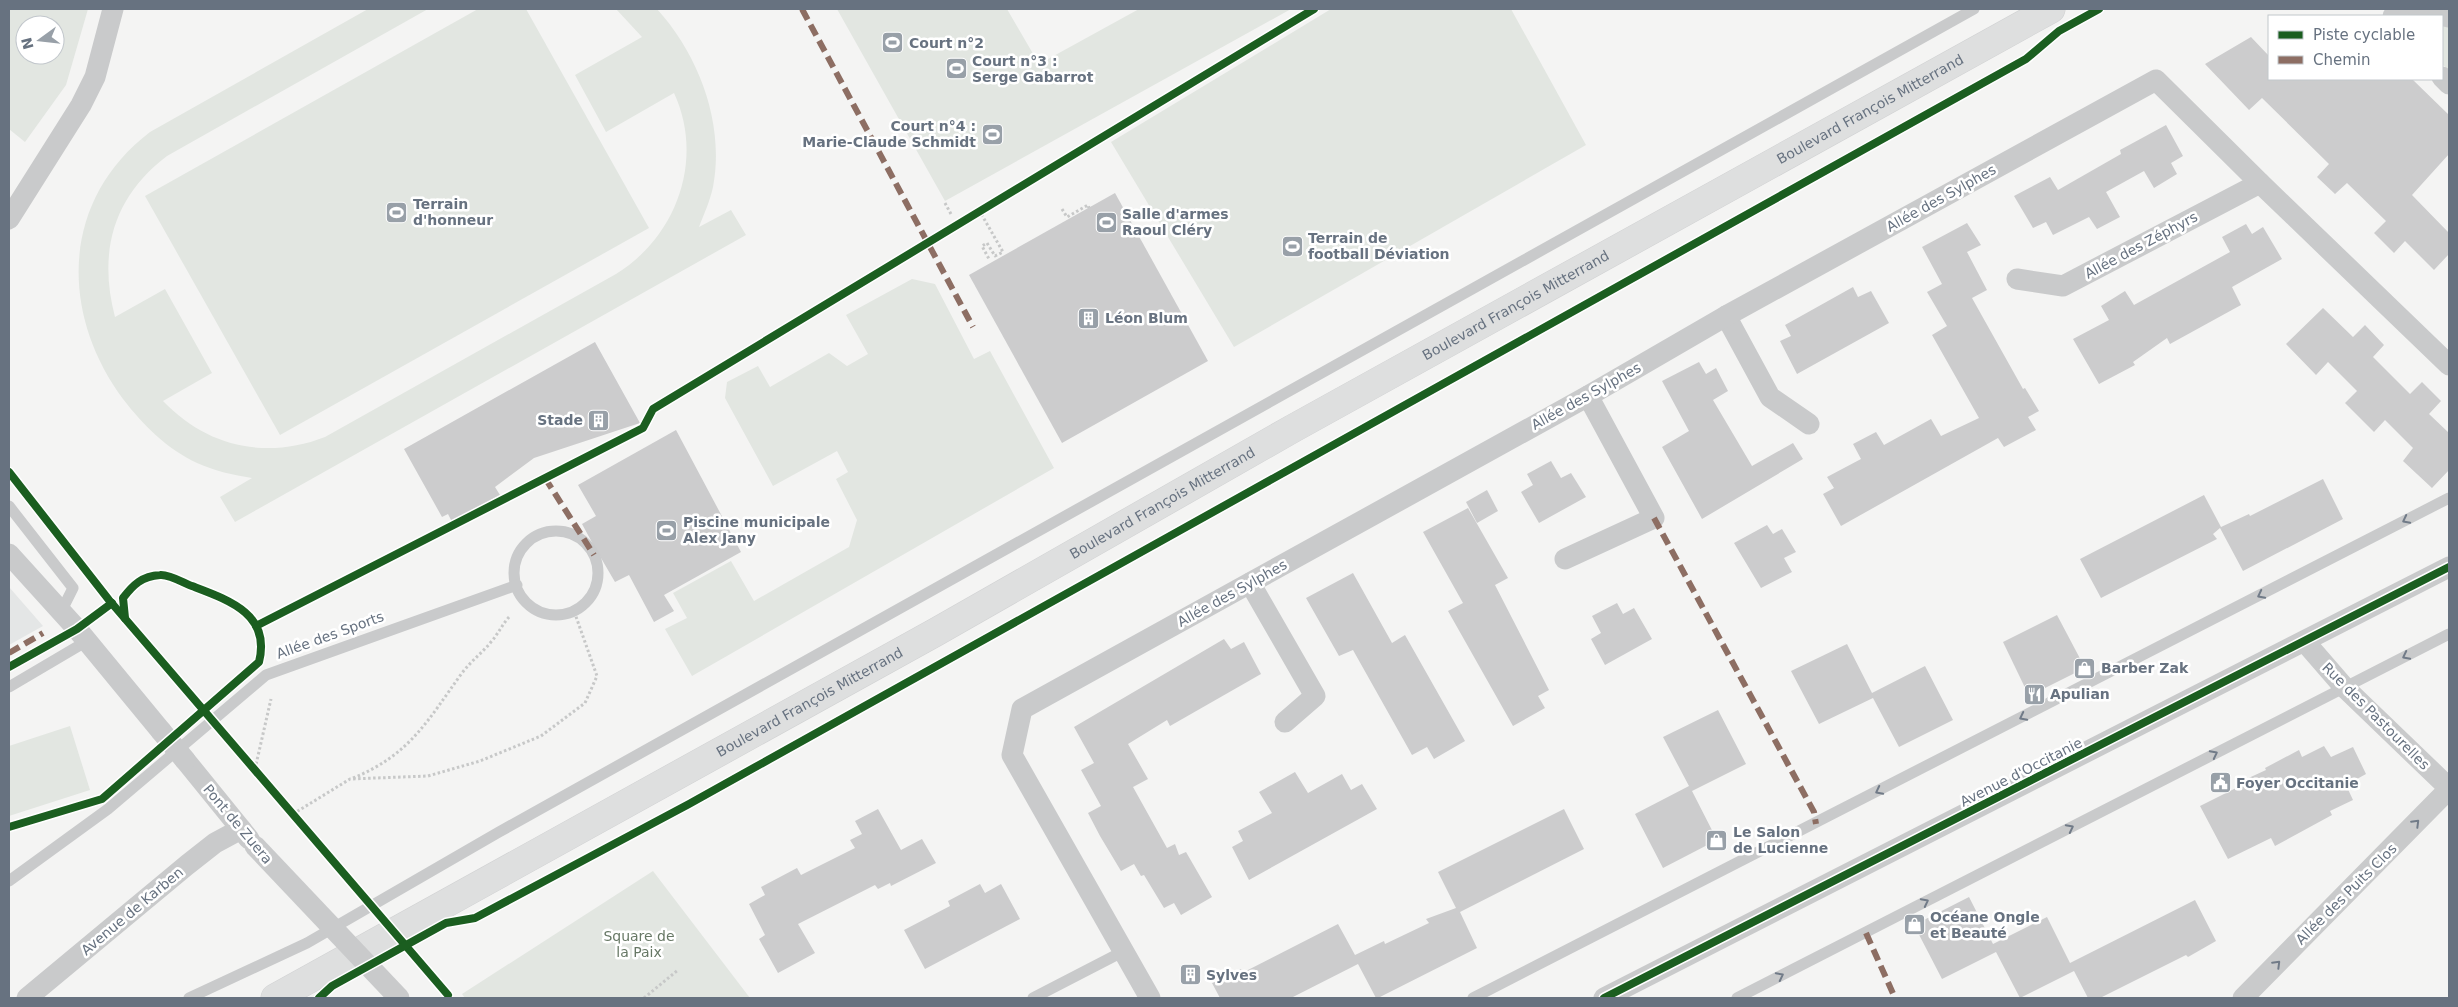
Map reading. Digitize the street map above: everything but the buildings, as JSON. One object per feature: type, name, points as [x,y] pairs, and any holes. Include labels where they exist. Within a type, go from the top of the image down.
[{"type":"main road","name":"Boulevard François Mitterrand","points":[[275,998],[927,637],[1292,429],[2051,9]]},
{"type":"street","points":[[9,219],[82,105],[95,77],[113,9]]},
{"type":"street","points":[[2416,9],[2438,15]]},
{"type":"street","name":"Allée des Sylphes","points":[[1150,998],[1012,755],[1022,709],[1588,396],[1726,316],[2156,80],[2260,183]]},
{"type":"street","points":[[2260,183],[2449,365]]},
{"type":"street","name":"Allée des Zéphyrs","points":[[2018,279],[2063,286],[2260,183]]},
{"type":"street","points":[[1726,316],[1770,397],[1809,424]]},
{"type":"street","points":[[1565,559],[1654,518],[1588,396]]},
{"type":"street","name":"Pont de Zuera","points":[[9,554],[87,641],[255,846],[399,998]]},
{"type":"street","name":"Avenue d'Occitanie","points":[[1604,998],[2449,567]]},
{"type":"street","points":[[1250,583],[1315,696],[1284,722]]},
{"type":"street","name":"Rue des Pastourelles","points":[[2305,642],[2344,687],[2449,789]]},
{"type":"street","name":"Allée des Puits Clos","points":[[2243,998],[2449,789]]},
{"type":"street","name":"Avenue de Karben","points":[[27,998],[187,865],[215,844],[241,829]]},
{"type":"lane","points":[[189,998],[307,943],[499,832],[1974,9]]},
{"type":"lane","points":[[1473,998],[2449,498]]},
{"type":"lane","points":[[9,506],[73,588],[61,612]]},
{"type":"lane","points":[[553,531],[570,533],[584,542],[594,555],[598,571],[596,587],[587,601],[574,611],[558,615],[542,613],[528,605],[518,591],[514,575],[516,559],[524,545],[538,535],[553,531]]},
{"type":"lane","name":"Allée des Sports","points":[[9,881],[77,835],[266,675],[517,585]]},
{"type":"lane","points":[[1737,998],[2449,634]]},
{"type":"lane","points":[[9,687],[87,641]]},
{"type":"lane","points":[[1033,998],[1124,951]]},
{"type":"path","points":[[945,203],[952,216]]},
{"type":"path","points":[[1062,209],[1067,217],[1088,205],[1089,208]]},
{"type":"path","points":[[979,210],[1002,252],[995,256],[988,243],[982,246],[989,259]]},
{"type":"path","points":[[350,779],[428,776],[480,761],[541,736],[585,704],[597,676],[574,611]]},
{"type":"path","points":[[287,806],[296,817],[350,779],[374,769],[415,737],[436,712],[462,674],[492,641],[509,617]]},
{"type":"path","points":[[261,776],[252,766],[271,700]]},
{"type":"path","points":[[644,998],[678,970]]},
{"type":"path","points":[[441,987],[449,996]]},
{"type":"shaded area","points":[[9,587],[43,626],[9,645]]},
{"type":"green space","points":[[9,9],[88,9],[66,85],[25,142],[9,129]]},
{"type":"green space","points":[[368,9],[428,9],[167,156],[134,189],[122,208],[114,227],[108,270],[115,317],[165,289],[212,373],[163,401],[180,417],[199,429],[218,439],[238,445],[259,448],[281,448],[325,437],[616,274],[637,258],[655,240],[669,218],[679,195],[685,170],[686,144],[683,118],[674,93],[606,132],[575,75],[642,37],[616,9],[657,9],[685,47],[705,92],[712,115],[715,139],[716,163],[713,187],[699,227],[731,210],[746,235],[235,522],[220,497],[252,478],[204,466],[176,451],[147,427],[131,409],[102,365],[88,330],[80,294],[79,258],[85,223],[99,190],[121,159],[150,132]]},
{"type":"green space","name":"Terrain d'honneur","points":[[478,9],[526,9],[649,228],[280,435],[145,196]]},
{"type":"green space","points":[[837,9],[1007,9],[1039,64],[1139,9],[1291,9],[945,201]]},
{"type":"green space","name":"Terrain de football Déviation","points":[[1331,9],[1511,9],[1586,145],[1234,347],[1111,142]]},
{"type":"green space","points":[[2443,25],[2449,27],[2449,71],[2443,65]]},
{"type":"green space","points":[[912,279],[935,284],[974,359],[990,351],[1054,468],[692,676],[665,629],[687,618],[673,593],[731,561],[754,601],[849,547],[857,520],[836,479],[848,472],[837,451],[773,486],[725,398],[727,382],[758,366],[770,387],[829,353],[847,366],[868,354],[846,315]]},
{"type":"green space","points":[[70,726],[90,790],[9,816],[9,746]]},
{"type":"green space","name":"Square de la Paix","points":[[653,871],[750,998],[465,998],[462,994]]},
{"type":"marked path","points":[[802,9],[973,327]]},
{"type":"marked path","points":[[545,478],[594,555]]},
{"type":"marked path","points":[[1654,518],[1814,812],[1816,824]]},
{"type":"marked path","points":[[9,653],[43,633]]},
{"type":"marked path","points":[[1866,933],[1895,998]]},
{"type":"cycle path","points":[[256,626],[643,428],[653,409],[1314,9]]},
{"type":"cycle path","points":[[319,998],[332,986],[446,923],[475,918],[689,804],[2026,59],[2059,31],[2099,9]]},
{"type":"cycle path","points":[[9,472],[109,600],[448,995]]},
{"type":"cycle path","points":[[1604,998],[2449,567]]},
{"type":"cycle path","points":[[9,827],[102,799],[259,662],[261,646],[259,632],[253,621],[244,611],[220,597],[172,577],[164,575],[148,577],[134,585],[123,598],[125,618]]},
{"type":"cycle path","points":[[9,667],[77,629],[112,603]]},
{"type":"place","name":"Court n°2","points":[[893,43]]},
{"type":"place","name":"Court n°3 : Serge Gabarrot","points":[[956,69]]},
{"type":"place","name":"Court n°4 : Marie-Claude Schmidt","points":[[992,134]]},
{"type":"place","name":"Terrain d'honneur","points":[[397,212]]},
{"type":"place","name":"Salle d'armes Raoul Cléry","points":[[1106,222]]},
{"type":"place","name":"Terrain de football Déviation","points":[[1292,246]]},
{"type":"place","name":"Léon Blum","points":[[1089,318]]},
{"type":"place","name":"Stade","points":[[599,420]]},
{"type":"place","name":"Piscine municipale Alex Jany","points":[[667,530]]},
{"type":"place","name":"Barber Zak","points":[[2085,668]]},
{"type":"place","name":"Apulian","points":[[2034,694]]},
{"type":"place","name":"Foyer Occitanie","points":[[2220,783]]},
{"type":"place","name":"Le Salon de Lucienne","points":[[1717,840]]},
{"type":"place","name":"Océane Ongle et Beauté","points":[[1914,925]]},
{"type":"place","name":"Sylves","points":[[1190,975]]}]
